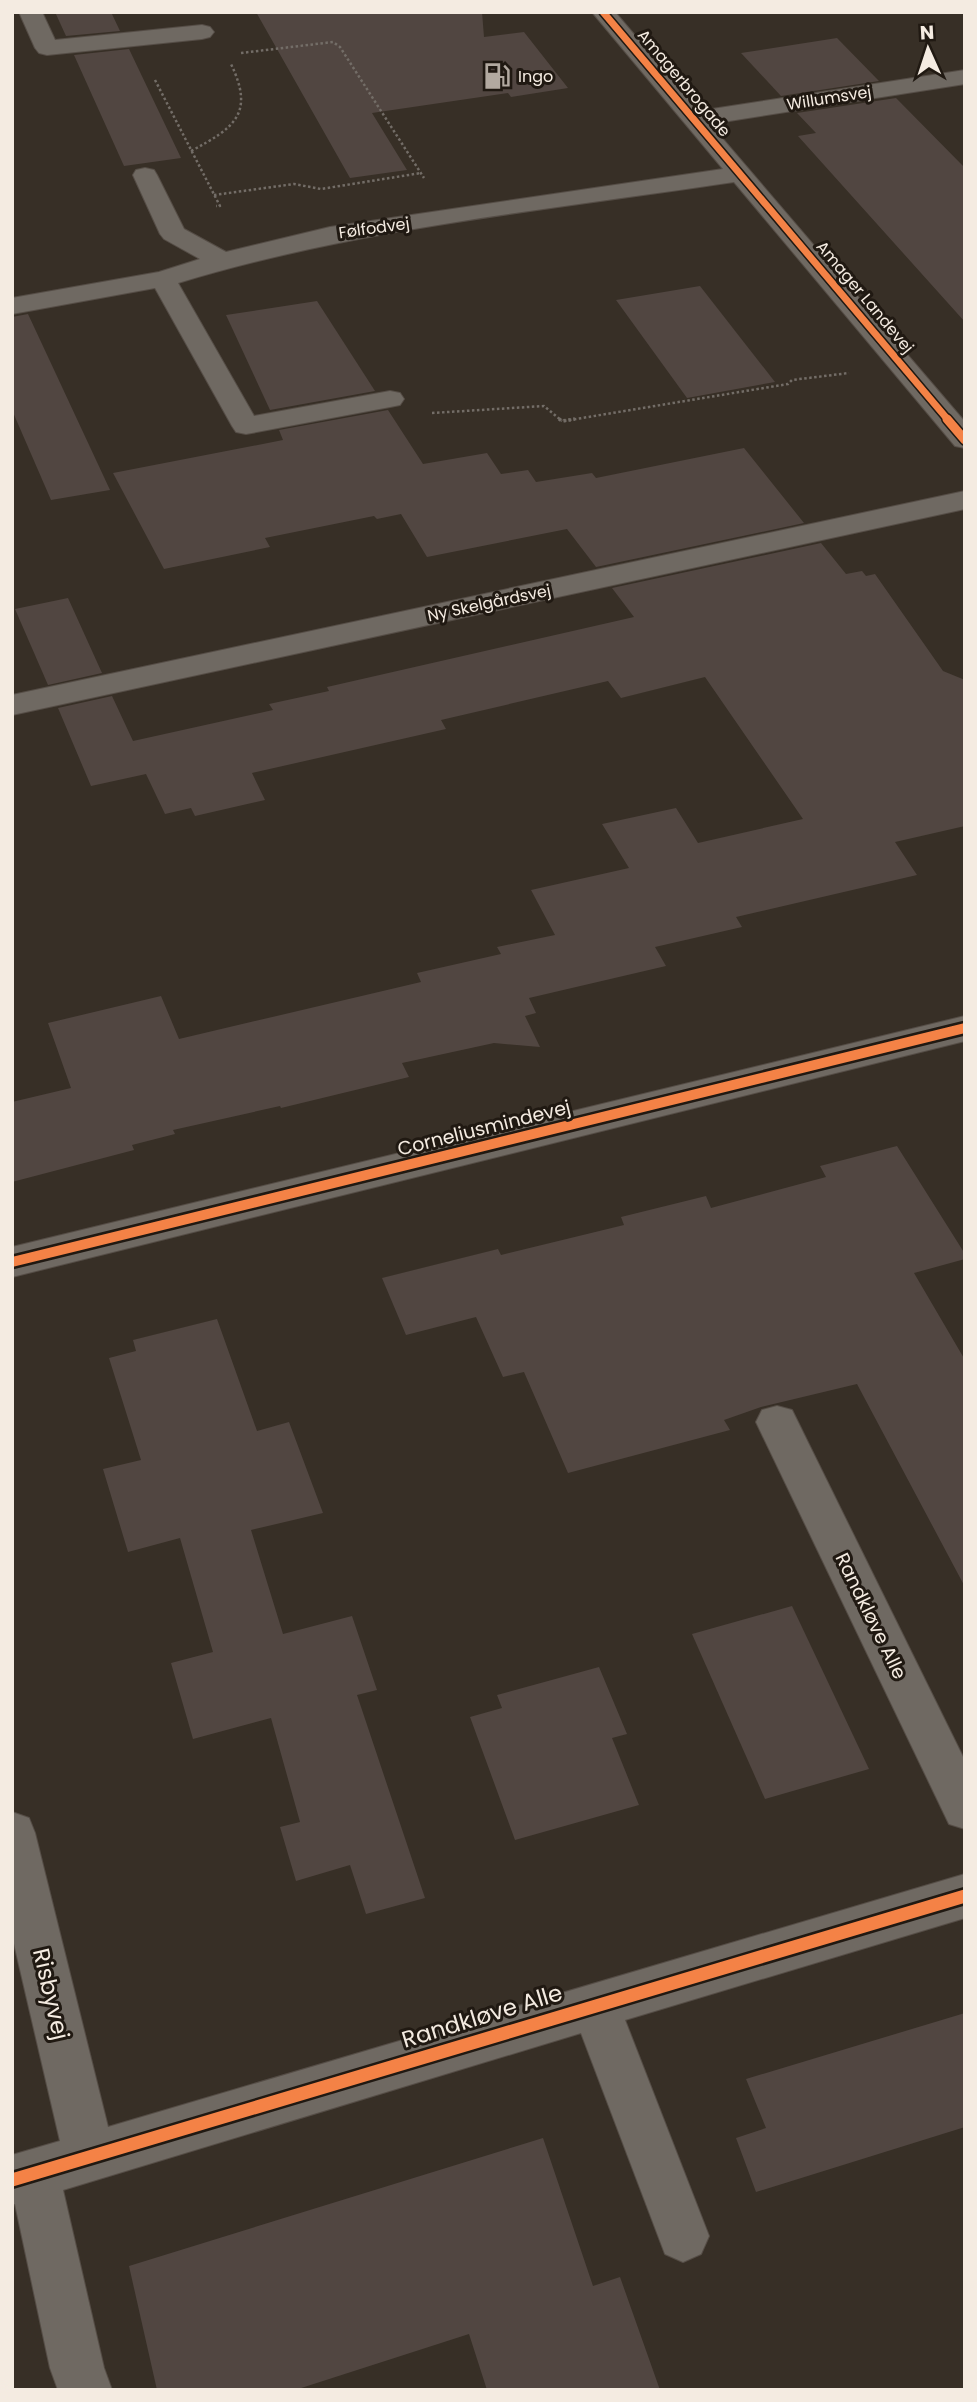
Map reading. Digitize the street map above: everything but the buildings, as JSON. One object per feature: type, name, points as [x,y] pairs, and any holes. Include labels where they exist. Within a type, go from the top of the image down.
[{"type":"street","points":[[30,12],[47,48],[202,32]]},
{"type":"street","name":"Amagerbrogade","points":[[603,12],[740,174]]},
{"type":"street","name":"Willumsvej","points":[[693,118],[965,77]]},
{"type":"street","name":"Følfodvej","points":[[12,306],[163,279],[222,261],[330,235],[740,174]]},
{"type":"street","name":"Amager Landevej","points":[[740,174],[965,440]]},
{"type":"street","points":[[145,175],[173,234],[222,261]]},
{"type":"street","points":[[163,279],[246,426],[386,400]]},
{"type":"street","name":"Ny Skelgårdsvej","points":[[12,705],[965,500]]},
{"type":"street","name":"Corneliusmindevej","points":[[12,1262],[965,1028]]},
{"type":"street","name":"Randkløve Alle","points":[[777,1422],[965,1809]]},
{"type":"street","name":"Risbyvej","points":[[12,1833],[89,2155]]},
{"type":"street","name":"Randkløve Alle","points":[[85,2390],[23,2177],[89,2155],[965,1896]]},
{"type":"street","points":[[595,2005],[683,2236]]},
{"type":"path","points":[[241,53],[333,43],[340,47],[449,217]]},
{"type":"path","points":[[191,151],[215,139],[237,118],[243,102],[228,55]]},
{"type":"path","points":[[153,77],[220,206],[163,214]]},
{"type":"path","points":[[214,195],[294,184],[321,189],[421,173]]},
{"type":"path","points":[[386,400],[394,415],[544,406],[562,421],[788,384],[792,380],[902,365]]},
{"type":"cycle path","points":[[603,12],[965,440]]},
{"type":"cycle path","points":[[12,1262],[965,1028]]},
{"type":"cycle path","points":[[12,2180],[965,1896]]},
{"type":"place","name":"Ingo","points":[[497,76]]}]
